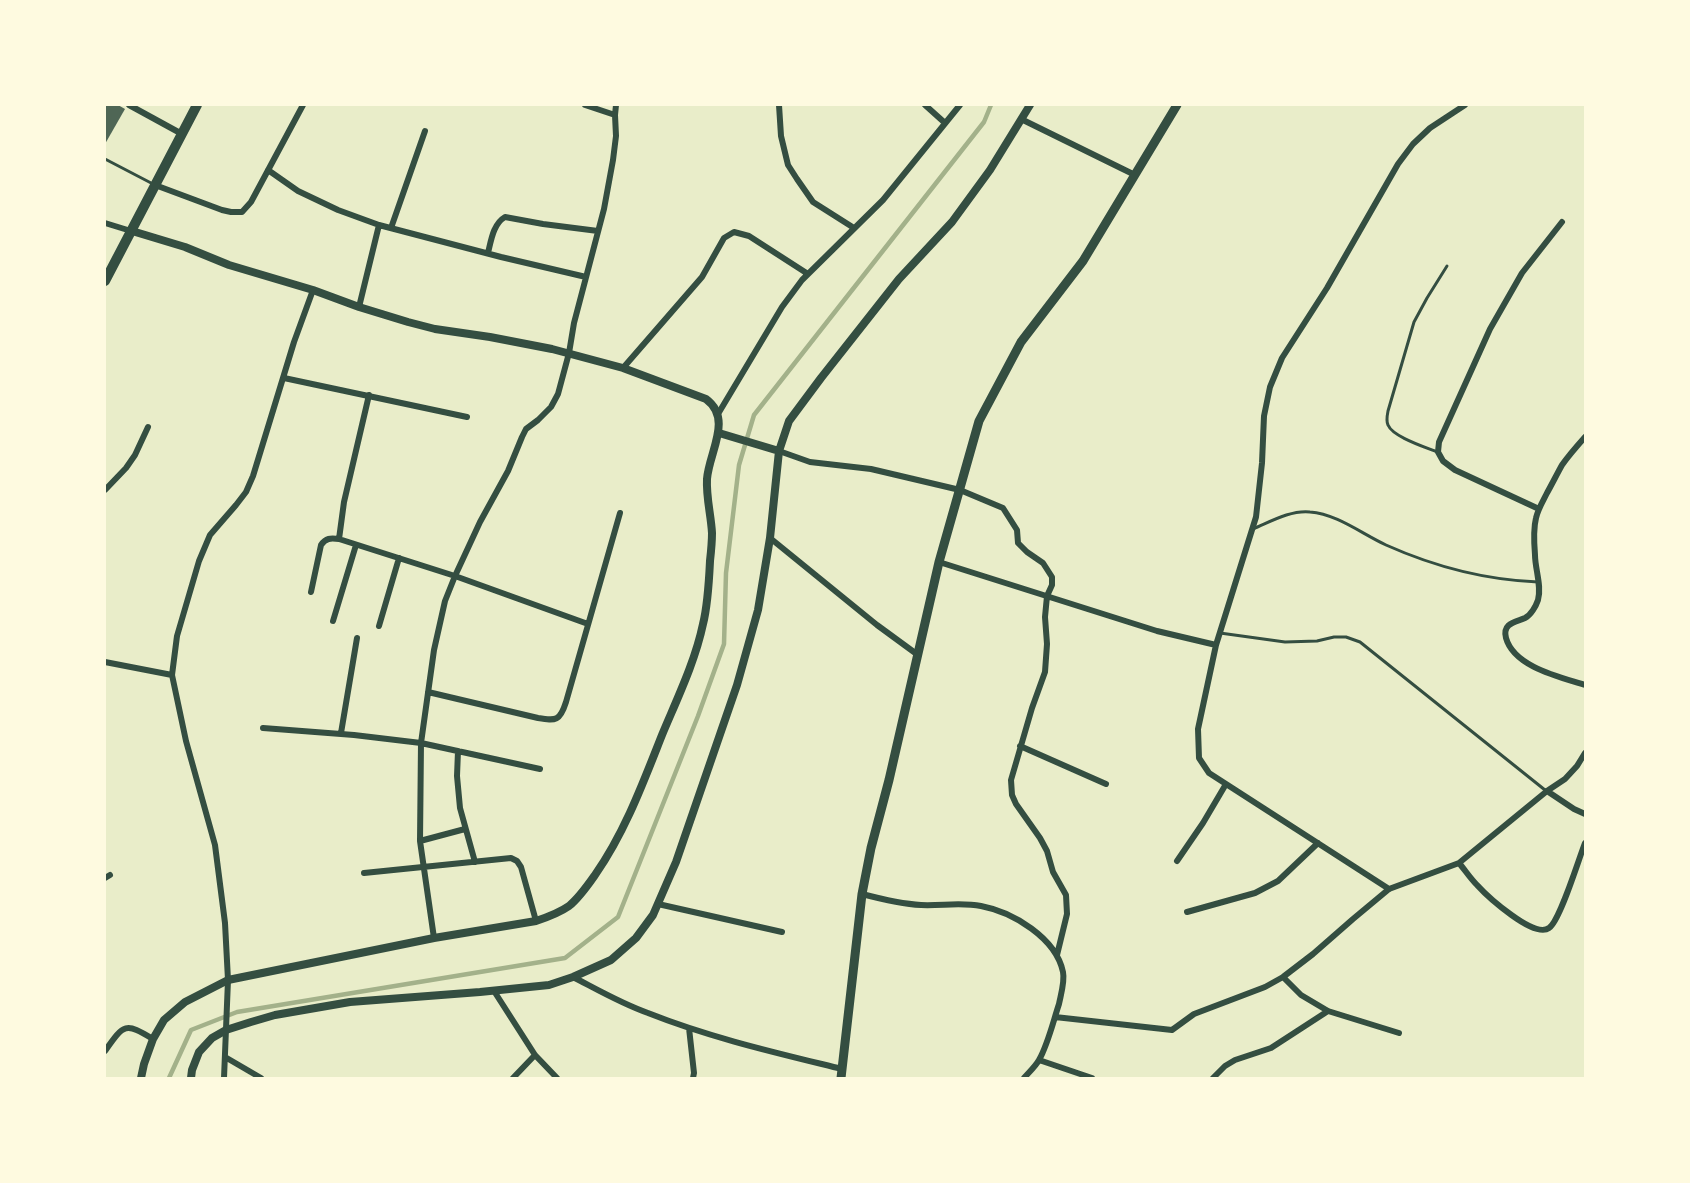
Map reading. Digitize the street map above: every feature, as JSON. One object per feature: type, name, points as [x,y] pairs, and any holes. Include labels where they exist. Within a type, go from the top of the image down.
[{"type":"main road","points":[[105,281],[197,105]]},
{"type":"main road","points":[[842,1074],[862,894],[871,848],[939,562],[979,420],[1021,342],[1083,261],[1177,105]]},
{"type":"street","points":[[129,105],[182,134]]},
{"type":"street","points":[[155,185],[222,210],[242,212],[251,202],[303,105]]},
{"type":"street","points":[[585,105],[615,115]]},
{"type":"street","points":[[434,938],[420,841],[420,743],[434,650],[445,601],[454,576],[480,522],[508,471],[526,429],[551,406],[558,394],[613,160],[616,105]]},
{"type":"street","points":[[779,105],[781,136],[788,165],[813,202],[854,228]]},
{"type":"street","points":[[925,105],[945,123]]},
{"type":"street","points":[[718,414],[782,307],[808,274],[882,200],[960,105]]},
{"type":"street","points":[[191,1078],[199,1052],[212,1038],[226,1028],[275,1015],[350,1002],[549,985],[610,960],[636,938],[653,915],[676,862],[737,685],[758,610],[770,538],[779,451],[789,421],[899,279],[952,222],[990,170],[1030,105]]},
{"type":"street","points":[[1389,890],[1209,773],[1199,758],[1198,729],[1216,645],[1257,516],[1264,416],[1270,387],[1282,358],[1327,288],[1398,164],[1413,144],[1430,128],[1465,105]]},
{"type":"street","points":[[1022,119],[1135,175]]},
{"type":"street","points":[[392,228],[425,130]]},
{"type":"street","points":[[268,170],[298,191],[338,210],[380,225],[586,277]]},
{"type":"street","points":[[488,254],[495,228],[505,217],[598,231]]},
{"type":"street","points":[[1539,509],[1455,470],[1443,461],[1438,452],[1439,442],[1490,329],[1522,273],[1562,222]]},
{"type":"street","points":[[105,223],[359,307],[435,329],[510,340],[623,368],[712,403],[718,414],[719,433],[708,473],[707,490],[712,534],[709,584],[703,624],[692,660],[627,822],[587,887],[570,905],[552,916],[536,921],[434,938],[228,984],[185,1002],[164,1020],[153,1039],[141,1078]]},
{"type":"street","points":[[359,307],[380,225]]},
{"type":"street","points":[[623,368],[702,277],[724,238],[734,232],[749,236],[808,274]]},
{"type":"street","points":[[224,1078],[228,984],[225,923],[215,845],[186,741],[172,675],[177,636],[199,561],[210,536],[236,506],[254,476],[294,342],[313,290]]},
{"type":"street","points":[[284,378],[467,417]]},
{"type":"street","points":[[339,539],[344,502],[369,395]]},
{"type":"street","points":[[105,490],[135,455],[148,427]]},
{"type":"street","points":[[719,433],[810,462],[871,469],[960,489],[1003,508],[1017,530],[1018,543],[1043,563],[1052,577],[1052,585],[1047,596],[1045,672],[1011,780],[1012,795],[1016,804],[1040,838],[1047,851],[1053,872],[1066,895],[1068,904],[1057,955]]},
{"type":"street","points":[[1585,437],[1563,464],[1536,518],[1534,530],[1538,601],[1526,618],[1519,619],[1508,626],[1505,632],[1506,639],[1516,654],[1528,663],[1549,674],[1585,685]]},
{"type":"street","points":[[428,692],[538,718],[552,720],[558,718],[563,712],[620,513]]},
{"type":"street","points":[[311,592],[321,545],[330,538],[339,539],[454,576],[588,624]]},
{"type":"street","points":[[770,538],[877,625],[918,655]]},
{"type":"street","points":[[333,621],[357,545]]},
{"type":"street","points":[[379,626],[399,558]]},
{"type":"street","points":[[939,562],[1157,631],[1216,645]]},
{"type":"street","points":[[341,733],[357,638]]},
{"type":"street","points":[[105,662],[172,675]]},
{"type":"street","points":[[263,728],[341,733],[420,743],[540,769]]},
{"type":"street","points":[[1020,746],[1106,784]]},
{"type":"street","points":[[458,751],[457,776],[460,808],[475,862]]},
{"type":"street","points":[[1055,1017],[1172,1030],[1194,1014],[1265,987],[1283,978],[1389,890],[1460,863],[1547,791],[1571,775],[1585,753]]},
{"type":"street","points":[[1178,861],[1226,784]]},
{"type":"street","points":[[1547,791],[1585,814]]},
{"type":"street","points":[[420,841],[465,829]]},
{"type":"street","points":[[1187,912],[1255,893],[1278,880],[1318,843]]},
{"type":"street","points":[[1460,863],[1476,885],[1501,908],[1540,931],[1547,930],[1558,913],[1585,843]]},
{"type":"street","points":[[364,873],[511,858],[521,867],[536,921]]},
{"type":"street","points":[[862,894],[922,905],[979,906],[1002,911],[1018,920],[1049,944],[1057,955],[1064,974],[1061,994],[1039,1060],[1024,1078]]},
{"type":"street","points":[[658,904],[782,932]]},
{"type":"street","points":[[573,977],[646,1013],[688,1028],[842,1074]]},
{"type":"street","points":[[1283,978],[1301,995],[1328,1011],[1399,1033]]},
{"type":"street","points":[[494,991],[535,1055],[556,1078]]},
{"type":"street","points":[[1213,1078],[1235,1060],[1271,1048],[1328,1011]]},
{"type":"street","points":[[105,1051],[118,1034],[128,1027],[135,1028],[153,1039]]},
{"type":"street","points":[[688,1028],[693,1078]]},
{"type":"street","points":[[513,1078],[535,1055]]},
{"type":"street","points":[[225,1057],[261,1078]]},
{"type":"street","points":[[1039,1060],[1092,1078]]},
{"type":"lane","points":[[105,159],[155,185]]},
{"type":"lane","points":[[1438,452],[1391,430],[1386,423],[1414,322],[1447,266]]},
{"type":"lane","points":[[1252,529],[1294,513],[1309,512],[1324,515],[1383,544],[1462,571],[1508,581],[1538,582]]},
{"type":"lane","points":[[1220,633],[1285,642],[1317,641],[1334,637],[1346,637],[1360,642],[1547,791]]},
{"type":"building","points":[[105,105],[118,105],[125,109],[105,144]]},
{"type":"waterway","points":[[169,1078],[191,1030],[237,1012],[565,958],[618,917],[698,716],[724,644],[726,573],[739,465],[754,415],[984,122],[991,105]]}]
